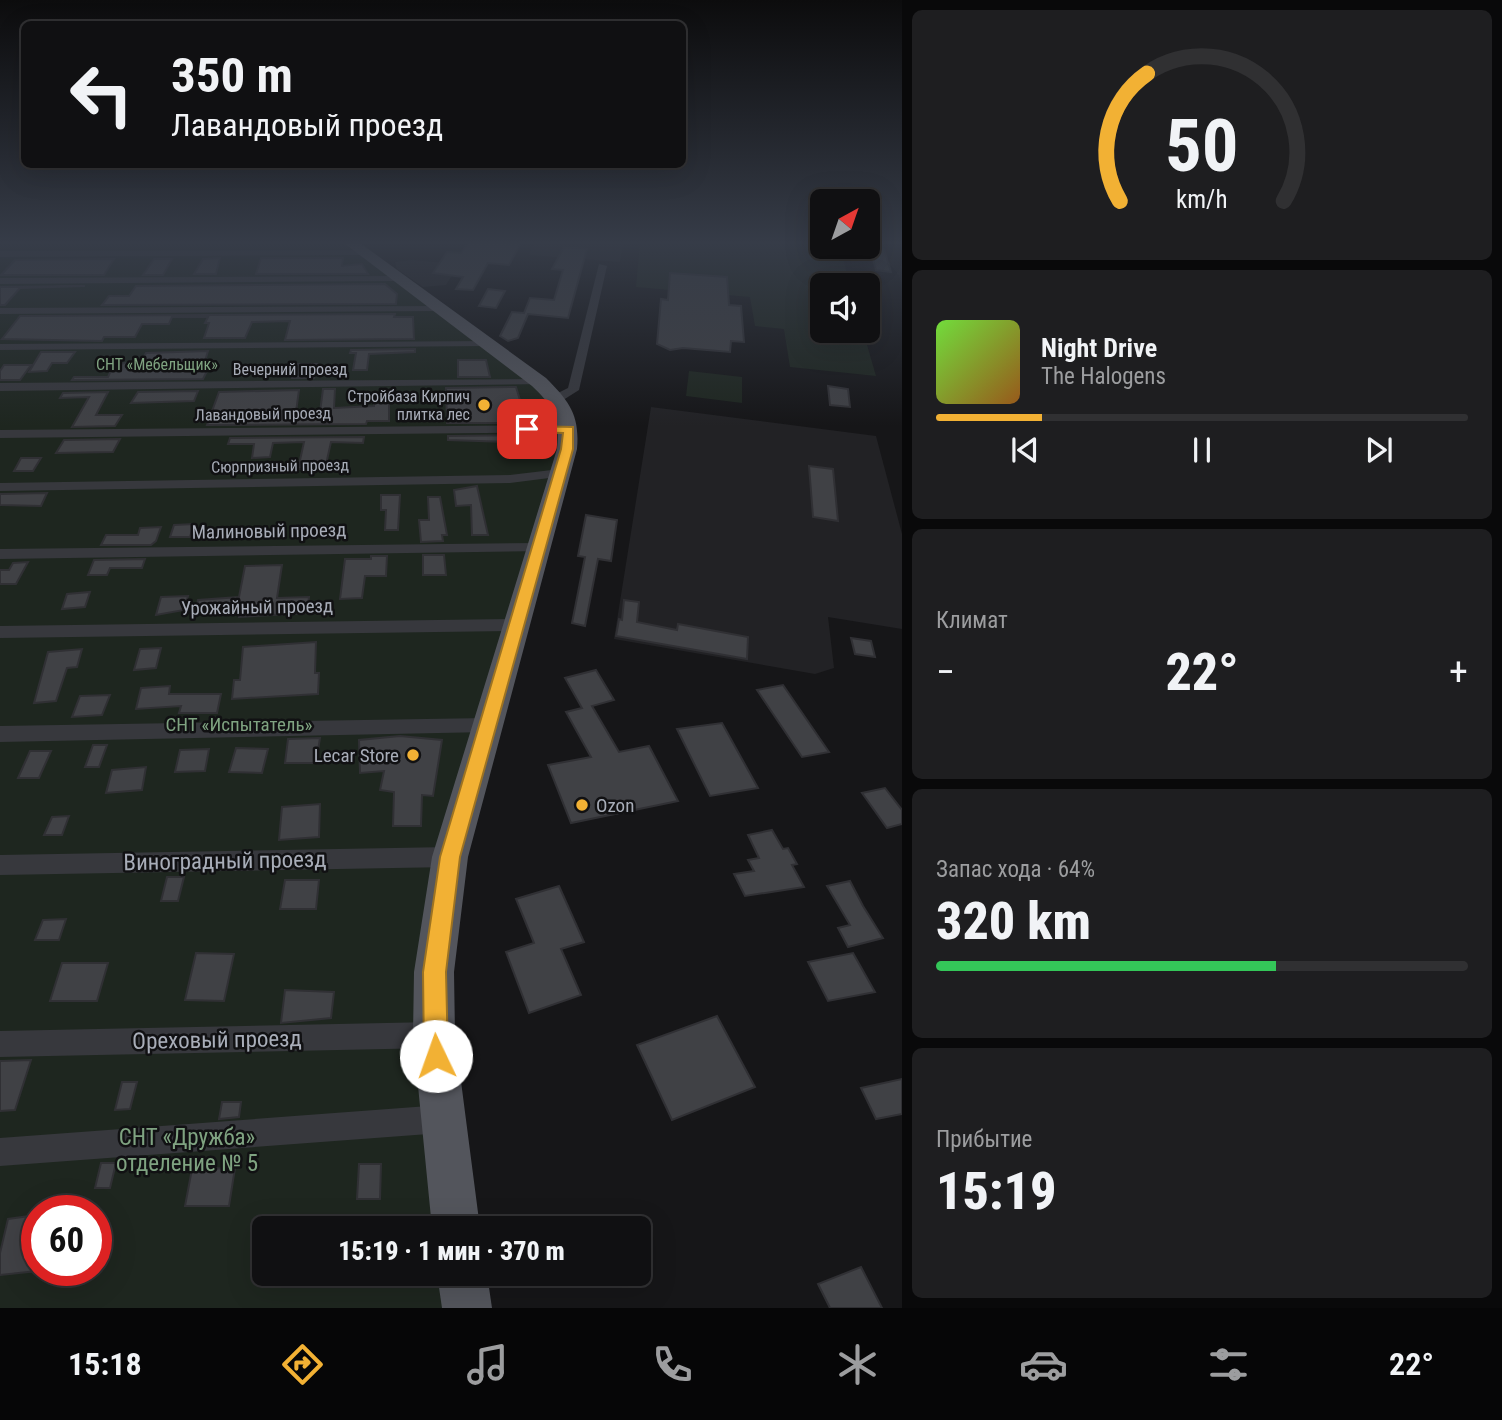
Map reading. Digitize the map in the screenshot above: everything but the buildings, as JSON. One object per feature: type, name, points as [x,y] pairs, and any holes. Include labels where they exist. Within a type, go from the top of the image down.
[{"type":"main road","points":[[434,304],[547,391],[569,429],[560,473],[450,857],[435,972],[434,1035],[454,1216]]},
{"type":"main road","points":[[464,1286],[467,1308]]},
{"type":"street","points":[[547,391],[573,390],[593,304]]},
{"type":"street","points":[[0,311],[438,307]]},
{"type":"street","points":[[0,347],[486,343]]},
{"type":"street","name":"Вечерний проезд","points":[[0,387],[547,391]]},
{"type":"street","name":"Лавандовый проезд","points":[[0,434],[569,429]]},
{"type":"street","name":"Сюрпризный проезд","points":[[0,487],[510,480],[560,473]]},
{"type":"street","name":"Малиновый проезд","points":[[0,554],[538,548]]},
{"type":"street","name":"Урожайный проезд","points":[[0,632],[515,625]]},
{"type":"street","points":[[0,734],[488,725]]},
{"type":"street","name":"Виноградный проезд","points":[[0,865],[450,857]]},
{"type":"street","name":"Ореховый проезд","points":[[0,1044],[434,1035]]},
{"type":"street","points":[[0,1152],[442,1119]]},
{"type":"shaded area","points":[[651,407],[876,436],[902,534],[902,629],[828,617],[834,668],[815,674],[614,639]]},
{"type":"green space","points":[[0,304],[433,304],[509,360],[567,420],[461,821],[442,1119],[454,1216],[252,1216],[252,1286],[464,1286],[467,1308],[0,1308]]},
{"type":"green space","points":[[751,304],[810,304],[810,343],[866,343],[876,376],[790,367],[784,329],[755,326]]},
{"type":"green space","points":[[689,371],[742,377],[742,403],[686,396]]},
{"type":"place","name":"Стройбаза Кирпич плитка лес","points":[[484,405]]},
{"type":"place","name":"Lecar Store","points":[[413,755]]},
{"type":"place","name":"Ozon","points":[[582,805]]},
{"type":"route","points":[[436,1056],[435,972],[450,857],[567,449],[569,429],[527,429]]},
{"type":"park label","name":"СНТ «Мебельщик»","points":[[157,364]]},
{"type":"park label","name":"СНТ «Испытатель»","points":[[239,724]]},
{"type":"park label","name":"СНТ «Дружба» отделение № 5","points":[[187,1150]]}]
